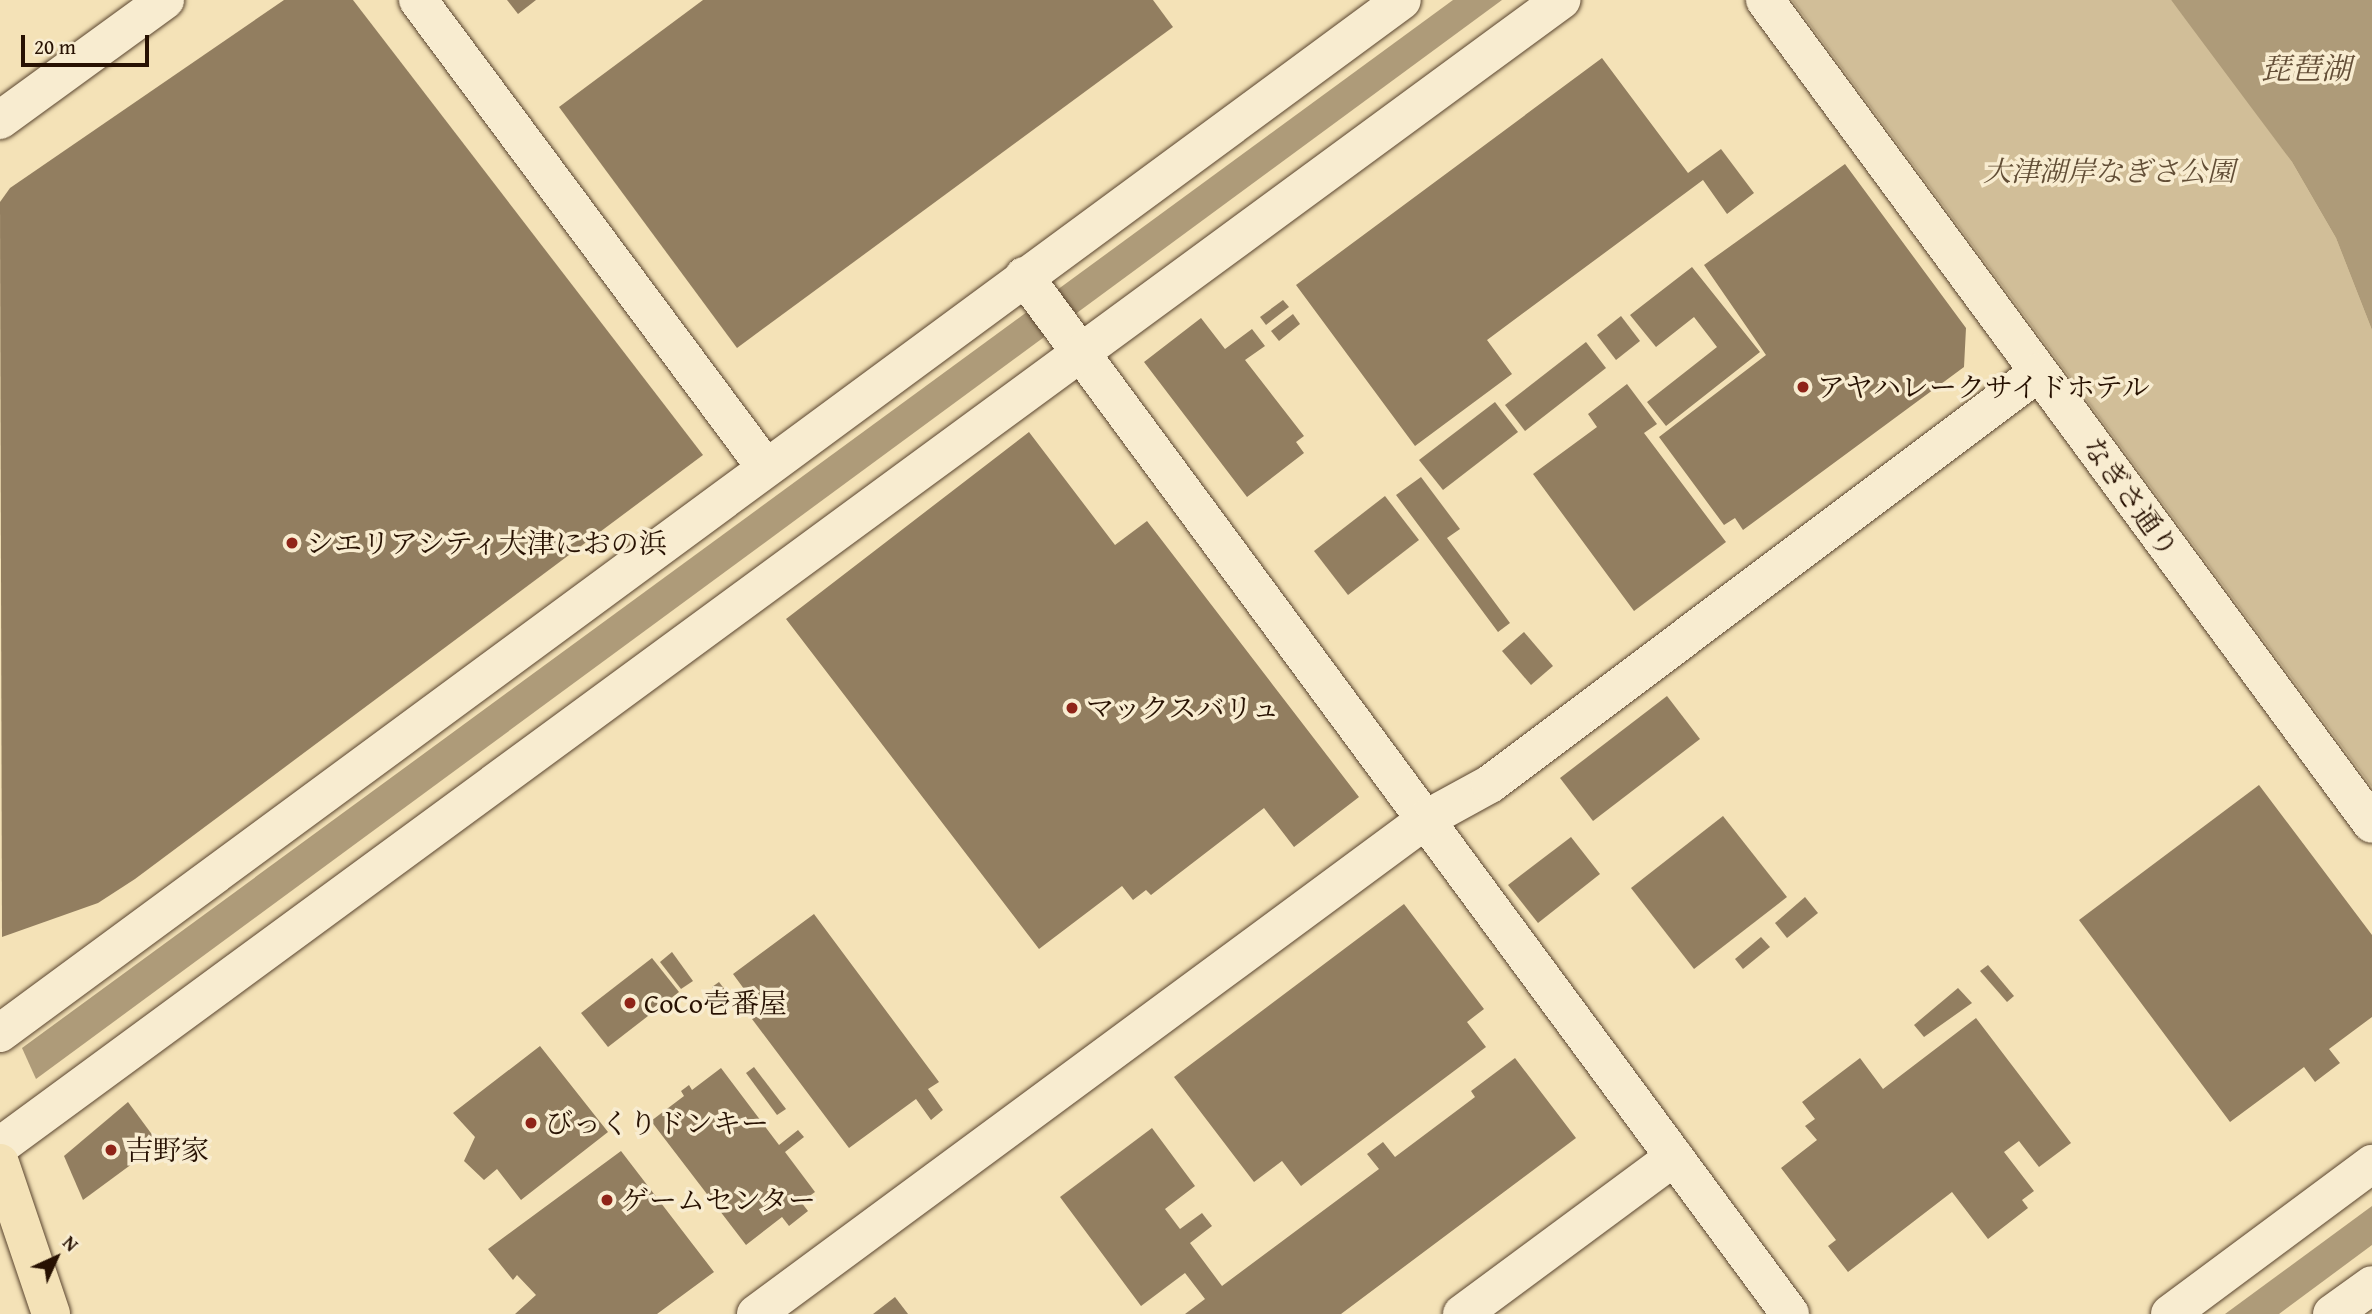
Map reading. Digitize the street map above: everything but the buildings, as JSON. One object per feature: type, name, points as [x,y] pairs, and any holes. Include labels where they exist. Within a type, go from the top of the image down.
[{"type":"main road","points":[[0,1163],[51,1314]]},
{"type":"street","points":[[0,120],[165,0]]},
{"type":"street","points":[[418,0],[766,468]]},
{"type":"street","points":[[0,1033],[766,468],[1032,286],[1402,0]]},
{"type":"street","points":[[0,1146],[1073,341],[1561,0]]},
{"type":"street","name":"なぎさ通り","points":[[1765,0],[2372,824]]},
{"type":"street","points":[[1032,286],[1428,818],[1790,1314]]},
{"type":"street","points":[[756,1314],[1428,818],[1490,784],[2039,372]]},
{"type":"street","points":[[1462,1314],[1674,1157]]},
{"type":"street","points":[[2170,1314],[2372,1164]]},
{"type":"street","points":[[2332,1314],[2372,1285]]},
{"type":"green space","name":"大津湖岸なぎさ公園","points":[[1792,0],[2171,0],[2212,53],[2292,162],[2336,238],[2372,330],[2372,787]]},
{"type":"water","points":[[1453,0],[1502,0],[36,1079],[22,1048]]},
{"type":"water","name":"琵琶湖","points":[[2171,0],[2372,0],[2372,330],[2336,238],[2292,162]]},
{"type":"water","points":[[2372,1206],[2372,1245],[2279,1314],[2225,1314]]},
{"type":"place","name":"アヤハレークサイドホテル","points":[[1803,387]]},
{"type":"place","name":"シエリアシティ大津におの浜","points":[[292,543]]},
{"type":"place","name":"マックスバリュ","points":[[1072,708]]},
{"type":"place","name":"CoCo壱番屋","points":[[630,1003]]},
{"type":"place","name":"びっくりドンキー","points":[[531,1123]]},
{"type":"place","name":"吉野家","points":[[111,1150]]},
{"type":"place","name":"ゲームセンター","points":[[607,1200]]}]
